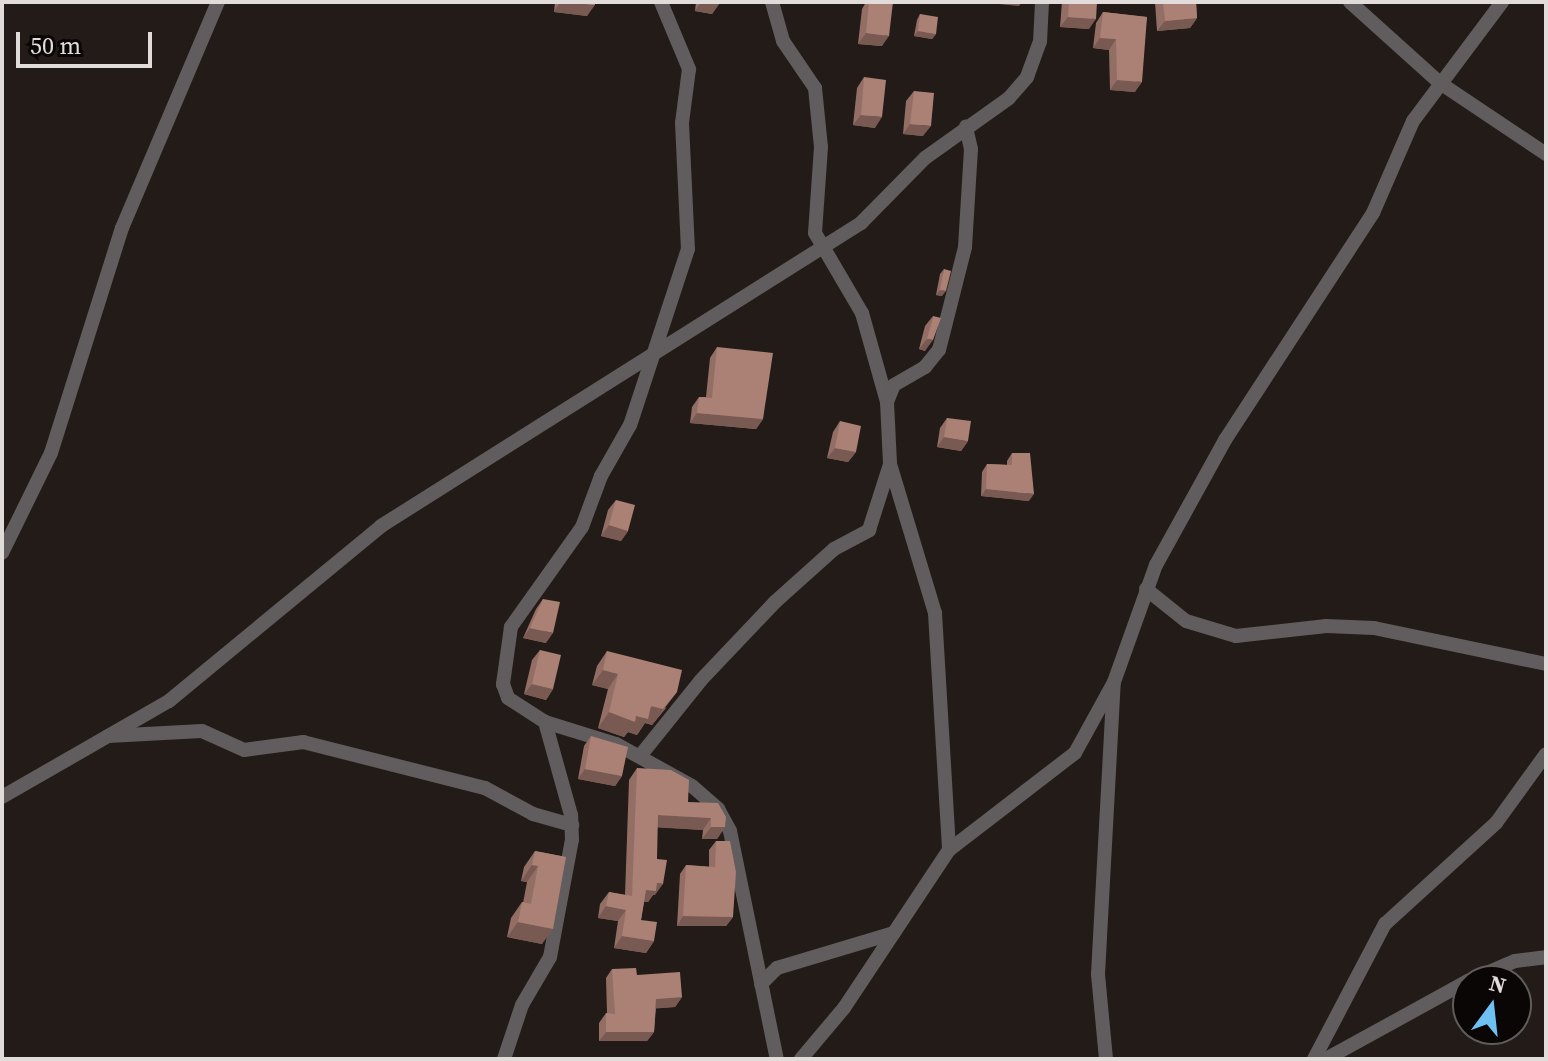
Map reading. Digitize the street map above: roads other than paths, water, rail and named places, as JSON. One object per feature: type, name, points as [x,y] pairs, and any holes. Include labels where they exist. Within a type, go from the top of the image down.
[{"type":"street","points":[[2,553],[51,453],[122,228],[218,2]]},
{"type":"street","points":[[661,2],[689,69],[682,137],[690,231],[659,348],[582,527],[506,640],[504,693],[545,722],[591,732],[640,756],[692,786],[724,818],[777,1059]]},
{"type":"street","points":[[772,2],[786,46],[815,88],[821,147],[813,219],[822,246],[862,313],[887,402],[890,464],[935,613],[949,850]]},
{"type":"street","points":[[778,18],[782,2]]},
{"type":"street","points":[[2,797],[103,736],[169,701],[381,526],[861,223],[925,158],[1009,98],[1036,58],[1042,2]]},
{"type":"street","points":[[1350,2],[1440,83],[1546,154]]},
{"type":"street","points":[[801,1059],[837,1017],[949,850],[1065,764],[1114,682],[1146,589],[1233,427],[1373,213],[1407,134],[1440,83],[1502,2]]},
{"type":"street","points":[[971,149],[986,116]]},
{"type":"street","points":[[887,402],[894,385],[925,367],[939,350],[965,247],[971,149],[966,127]]},
{"type":"street","points":[[640,756],[701,680],[775,602],[834,549],[869,530],[890,464]]},
{"type":"street","points":[[1146,589],[1186,621],[1236,636],[1326,626],[1374,628],[1546,664]]},
{"type":"street","points":[[1106,1059],[1098,974],[1114,682]]},
{"type":"street","points":[[504,1059],[522,1005],[550,957],[572,825],[545,722]]},
{"type":"street","points":[[103,736],[202,731],[244,750],[303,742],[485,788],[533,814],[572,825]]},
{"type":"street","points":[[1314,1059],[1385,924],[1496,823],[1546,754]]},
{"type":"street","points":[[761,984],[777,968],[894,933]]},
{"type":"street","points":[[754,954],[777,968]]},
{"type":"street","points":[[1506,965],[1546,957]]},
{"type":"street","points":[[1326,1059],[1452,990]]}]
